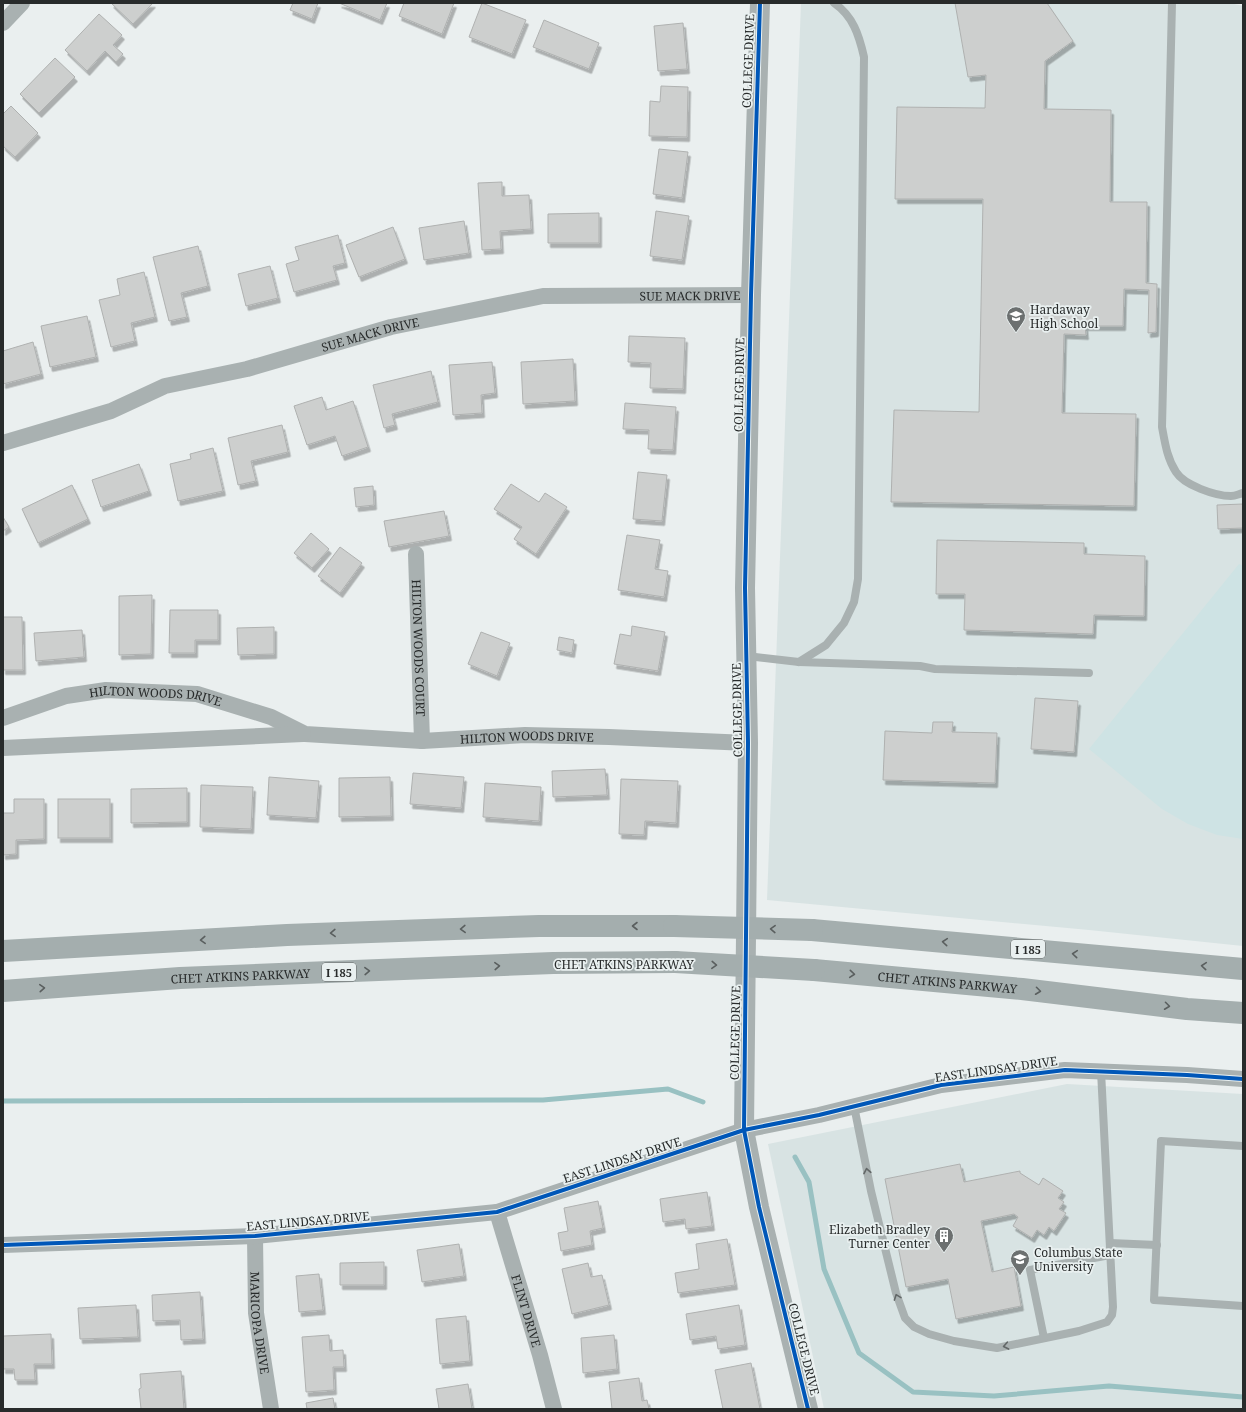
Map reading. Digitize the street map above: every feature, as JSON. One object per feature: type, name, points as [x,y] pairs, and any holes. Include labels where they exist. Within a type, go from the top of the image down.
[{"type":"highway","name":"I 185","points":[[3,951],[302,934],[538,926],[674,926],[812,930],[1243,969]]},
{"type":"highway","name":"CHET ATKINS PARKWAY","points":[[3,991],[180,978],[553,963],[676,962],[814,970],[1022,989],[1187,1009],[1243,1013]]},
{"type":"street","points":[[3,23],[22,3]]},
{"type":"street","name":"COLLEGE DRIVE","points":[[760,3],[751,295],[745,588],[748,743],[744,1130],[759,1207],[808,1409]]},
{"type":"street","name":"SUE MACK DRIVE","points":[[3,442],[111,411],[165,386],[248,369],[391,327],[543,296],[751,295]]},
{"type":"street","name":"HILTON WOODS COURT","points":[[416,554],[422,741]]},
{"type":"street","name":"HILTON WOODS DRIVE","points":[[3,718],[66,696],[106,690],[197,694],[271,717],[305,734]]},
{"type":"street","name":"HILTON WOODS DRIVE","points":[[3,748],[305,734],[422,741],[525,735],[748,743]]},
{"type":"street","name":"EAST LINDSAY DRIVE","points":[[3,1245],[255,1236],[497,1212],[744,1130],[941,1085],[1065,1070],[1243,1079]]},
{"type":"street","name":"FLINT DRIVE","points":[[497,1212],[540,1355],[554,1409]]},
{"type":"street","name":"MARICOPA DRIVE","points":[[255,1236],[256,1313],[271,1409]]},
{"type":"lane","points":[[799,662],[826,645],[844,623],[854,602],[858,579],[864,57],[860,39],[854,25],[843,9],[834,3]]},
{"type":"lane","points":[[1172,3],[1162,427],[1166,452],[1176,473],[1191,485],[1210,493],[1231,496],[1243,493]]},
{"type":"lane","points":[[747,656],[799,662],[920,666],[935,669],[1089,673]]},
{"type":"lane","points":[[854,1106],[871,1191],[896,1293],[905,1318],[914,1327],[929,1334],[954,1341],[997,1348],[1079,1331],[1107,1322],[1112,1315],[1113,1307],[1101,1071]]},
{"type":"lane","points":[[1243,1146],[1161,1141],[1154,1300],[1243,1306]]},
{"type":"lane","points":[[1110,1243],[1157,1245]]},
{"type":"lane","points":[[1044,1338],[1030,1270],[1110,1255]]},
{"type":"shaded area","name":"Hardaway High School","points":[[801,3],[1230,3],[1243,6],[1243,946],[767,900]]},
{"type":"shaded area","points":[[1239,564],[1243,566],[1243,839],[1217,835],[1188,824],[1162,809],[1089,749]]},
{"type":"shaded area","name":"Columbus State University","points":[[1067,1084],[1243,1094],[1243,1409],[824,1409],[768,1144]]},
{"type":"building","points":[[111,3],[153,3],[133,24]]},
{"type":"building","points":[[293,3],[318,3],[312,19],[290,10]]},
{"type":"building","points":[[339,3],[387,3],[380,20]]},
{"type":"building","points":[[404,3],[454,3],[442,34],[399,16]]},
{"type":"building","points":[[482,3],[526,20],[512,54],[469,37]]},
{"type":"building","points":[[955,3],[1047,3],[1073,41],[1045,61],[1044,109],[1111,110],[1110,202],[1147,202],[1146,283],[1157,284],[1156,332],[1148,333],[1149,290],[1124,289],[1123,326],[1085,326],[1086,335],[1064,334],[1062,413],[1136,414],[1134,506],[891,502],[894,410],[979,412],[983,199],[895,199],[897,107],[985,108],[986,75],[968,77]]},
{"type":"building","points":[[99,14],[122,35],[113,45],[123,54],[116,62],[105,51],[87,71],[65,50]]},
{"type":"building","points":[[544,20],[599,43],[589,69],[533,47]]},
{"type":"building","points":[[683,23],[687,69],[658,71],[654,26]]},
{"type":"building","points":[[55,58],[75,77],[39,113],[20,94]]},
{"type":"building","points":[[661,86],[688,87],[687,137],[649,136],[650,101],[660,102]]},
{"type":"building","points":[[11,106],[38,133],[15,157],[3,146],[3,114]]},
{"type":"building","points":[[659,149],[688,152],[682,198],[653,194]]},
{"type":"building","points":[[502,182],[502,196],[529,195],[531,229],[500,231],[501,249],[482,250],[478,183]]},
{"type":"building","points":[[656,211],[689,216],[682,260],[650,256]]},
{"type":"building","points":[[599,213],[599,243],[548,243],[548,214]]},
{"type":"building","points":[[464,221],[469,253],[424,260],[419,228]]},
{"type":"building","points":[[393,227],[405,259],[359,277],[346,245]]},
{"type":"building","points":[[338,235],[345,263],[333,266],[337,280],[294,292],[286,264],[299,260],[295,247]]},
{"type":"building","points":[[198,246],[208,286],[181,293],[187,317],[169,321],[153,257]]},
{"type":"building","points":[[270,266],[278,298],[246,306],[238,274]]},
{"type":"building","points":[[144,272],[155,317],[131,323],[135,341],[111,347],[99,300],[120,295],[117,279]]},
{"type":"building","points":[[87,316],[96,357],[50,367],[41,326]]},
{"type":"building","points":[[629,336],[685,338],[683,389],[650,388],[651,363],[628,362]]},
{"type":"building","points":[[33,342],[41,374],[3,384],[3,351]]},
{"type":"building","points":[[573,359],[575,401],[523,404],[521,362]]},
{"type":"building","points":[[492,362],[495,393],[481,395],[482,413],[453,415],[449,365]]},
{"type":"building","points":[[431,371],[438,402],[392,414],[395,425],[384,428],[373,385]]},
{"type":"building","points":[[322,397],[326,410],[353,401],[368,447],[342,456],[335,436],[307,445],[294,406]]},
{"type":"building","points":[[625,403],[676,407],[673,450],[648,449],[649,430],[623,429]]},
{"type":"building","points":[[282,425],[288,452],[251,461],[256,481],[238,485],[228,438]]},
{"type":"building","points":[[213,448],[223,491],[178,501],[170,464],[191,459],[190,454]]},
{"type":"building","points":[[139,464],[149,491],[101,507],[92,480]]},
{"type":"building","points":[[638,472],[667,475],[662,521],[633,519]]},
{"type":"building","points":[[511,484],[539,502],[545,493],[567,507],[536,554],[514,539],[522,527],[494,509]]},
{"type":"building","points":[[72,485],[88,519],[38,543],[22,509]]},
{"type":"building","points":[[373,486],[374,505],[356,507],[354,488]]},
{"type":"building","points":[[1243,504],[1243,528],[1218,529],[1217,505]]},
{"type":"building","points":[[444,511],[449,536],[389,547],[384,521]]},
{"type":"building","points":[[3,517],[9,527],[3,531]]},
{"type":"building","points":[[311,533],[329,549],[312,568],[294,553]]},
{"type":"building","points":[[627,535],[660,540],[655,569],[668,571],[664,597],[618,590]]},
{"type":"building","points":[[937,540],[1084,543],[1084,554],[1145,556],[1144,616],[1094,615],[1093,634],[964,630],[965,594],[936,594]]},
{"type":"building","points":[[340,547],[362,563],[340,593],[318,576]]},
{"type":"building","points":[[152,595],[151,654],[119,655],[119,596]]},
{"type":"building","points":[[170,610],[218,610],[218,640],[195,640],[195,653],[169,653]]},
{"type":"building","points":[[3,617],[22,617],[23,670],[3,670]]},
{"type":"building","points":[[632,626],[665,632],[658,671],[614,664],[620,634],[631,636]]},
{"type":"building","points":[[274,627],[274,654],[238,655],[237,628]]},
{"type":"building","points":[[82,630],[84,657],[36,661],[34,633]]},
{"type":"building","points":[[481,632],[510,643],[497,676],[468,664]]},
{"type":"building","points":[[559,637],[574,640],[572,653],[557,650]]},
{"type":"building","points":[[1035,698],[1078,701],[1074,752],[1031,749]]},
{"type":"building","points":[[933,722],[953,722],[952,732],[997,733],[995,783],[883,780],[885,731],[932,733]]},
{"type":"building","points":[[605,769],[607,795],[553,797],[552,771]]},
{"type":"building","points":[[413,773],[464,777],[461,808],[410,804]]},
{"type":"building","points":[[269,777],[319,781],[316,818],[267,815]]},
{"type":"building","points":[[390,777],[391,816],[339,817],[339,778]]},
{"type":"building","points":[[621,779],[678,781],[676,823],[645,821],[644,835],[619,834]]},
{"type":"building","points":[[485,783],[541,787],[539,821],[483,817]]},
{"type":"building","points":[[201,785],[253,787],[251,829],[200,827]]},
{"type":"building","points":[[187,788],[187,822],[131,823],[131,789]]},
{"type":"building","points":[[14,799],[44,799],[44,839],[16,840],[16,854],[3,855],[3,813],[14,813]]},
{"type":"building","points":[[58,799],[110,799],[110,838],[58,838]]},
{"type":"building","name":"Elizabeth Bradley Turner Center","points":[[960,1164],[964,1182],[1020,1171],[1020,1173],[1039,1185],[1043,1178],[1063,1191],[1058,1198],[1064,1202],[1059,1209],[1066,1213],[1054,1231],[1049,1227],[1044,1235],[1037,1230],[1032,1238],[1013,1226],[1018,1217],[1014,1214],[981,1221],[992,1272],[1014,1267],[1021,1306],[956,1319],[948,1279],[906,1287],[885,1179]]},
{"type":"building","points":[[707,1192],[712,1226],[686,1229],[685,1219],[663,1222],[660,1199]]},
{"type":"building","points":[[598,1201],[603,1228],[590,1231],[592,1245],[561,1251],[558,1233],[568,1231],[564,1208]]},
{"type":"building","points":[[727,1239],[735,1285],[678,1293],[675,1273],[699,1269],[696,1244]]},
{"type":"building","points":[[459,1244],[464,1276],[422,1282],[417,1250]]},
{"type":"building","points":[[384,1262],[384,1285],[340,1285],[340,1263]]},
{"type":"building","points":[[588,1263],[591,1277],[602,1275],[609,1305],[572,1314],[562,1269]]},
{"type":"building","points":[[319,1274],[323,1310],[299,1312],[296,1276]]},
{"type":"building","points":[[200,1292],[203,1339],[181,1340],[180,1320],[153,1321],[152,1295]]},
{"type":"building","points":[[136,1305],[138,1337],[80,1339],[78,1308]]},
{"type":"building","points":[[739,1305],[745,1345],[718,1349],[716,1336],[690,1340],[686,1314]]},
{"type":"building","points":[[466,1316],[470,1361],[440,1364],[436,1319]]},
{"type":"building","points":[[51,1334],[52,1364],[34,1364],[35,1380],[15,1380],[14,1369],[3,1369],[3,1336]]},
{"type":"building","points":[[329,1335],[330,1351],[343,1350],[344,1367],[333,1367],[334,1390],[306,1392],[302,1337]]},
{"type":"building","points":[[614,1335],[617,1369],[583,1373],[581,1338]]},
{"type":"building","points":[[751,1363],[760,1409],[723,1409],[715,1370]]},
{"type":"building","points":[[181,1371],[184,1409],[141,1409],[139,1389],[141,1388],[140,1374]]},
{"type":"building","points":[[639,1378],[642,1401],[647,1400],[649,1409],[612,1409],[609,1382]]},
{"type":"building","points":[[468,1384],[472,1409],[439,1409],[436,1389]]},
{"type":"building","points":[[333,1398],[335,1409],[307,1409],[306,1403]]},
{"type":"waterway","points":[[3,1101],[543,1100],[668,1089],[703,1102]]},
{"type":"waterway","points":[[795,1157],[809,1182],[824,1269],[859,1353],[913,1392],[994,1396],[1109,1386],[1243,1397]]},
{"type":"cycle path","points":[[760,3],[751,295],[745,588],[748,743],[744,1130],[759,1207],[808,1409]]},
{"type":"cycle path","points":[[3,1245],[255,1236],[497,1212],[744,1130],[819,1115],[941,1085],[1065,1070],[1243,1079]]},
{"type":"place","name":"Hardaway High School","points":[[1016,333]]},
{"type":"place","name":"Elizabeth Bradley Turner Center","points":[[944,1253]]},
{"type":"place","name":"Columbus State University","points":[[1020,1276]]}]
